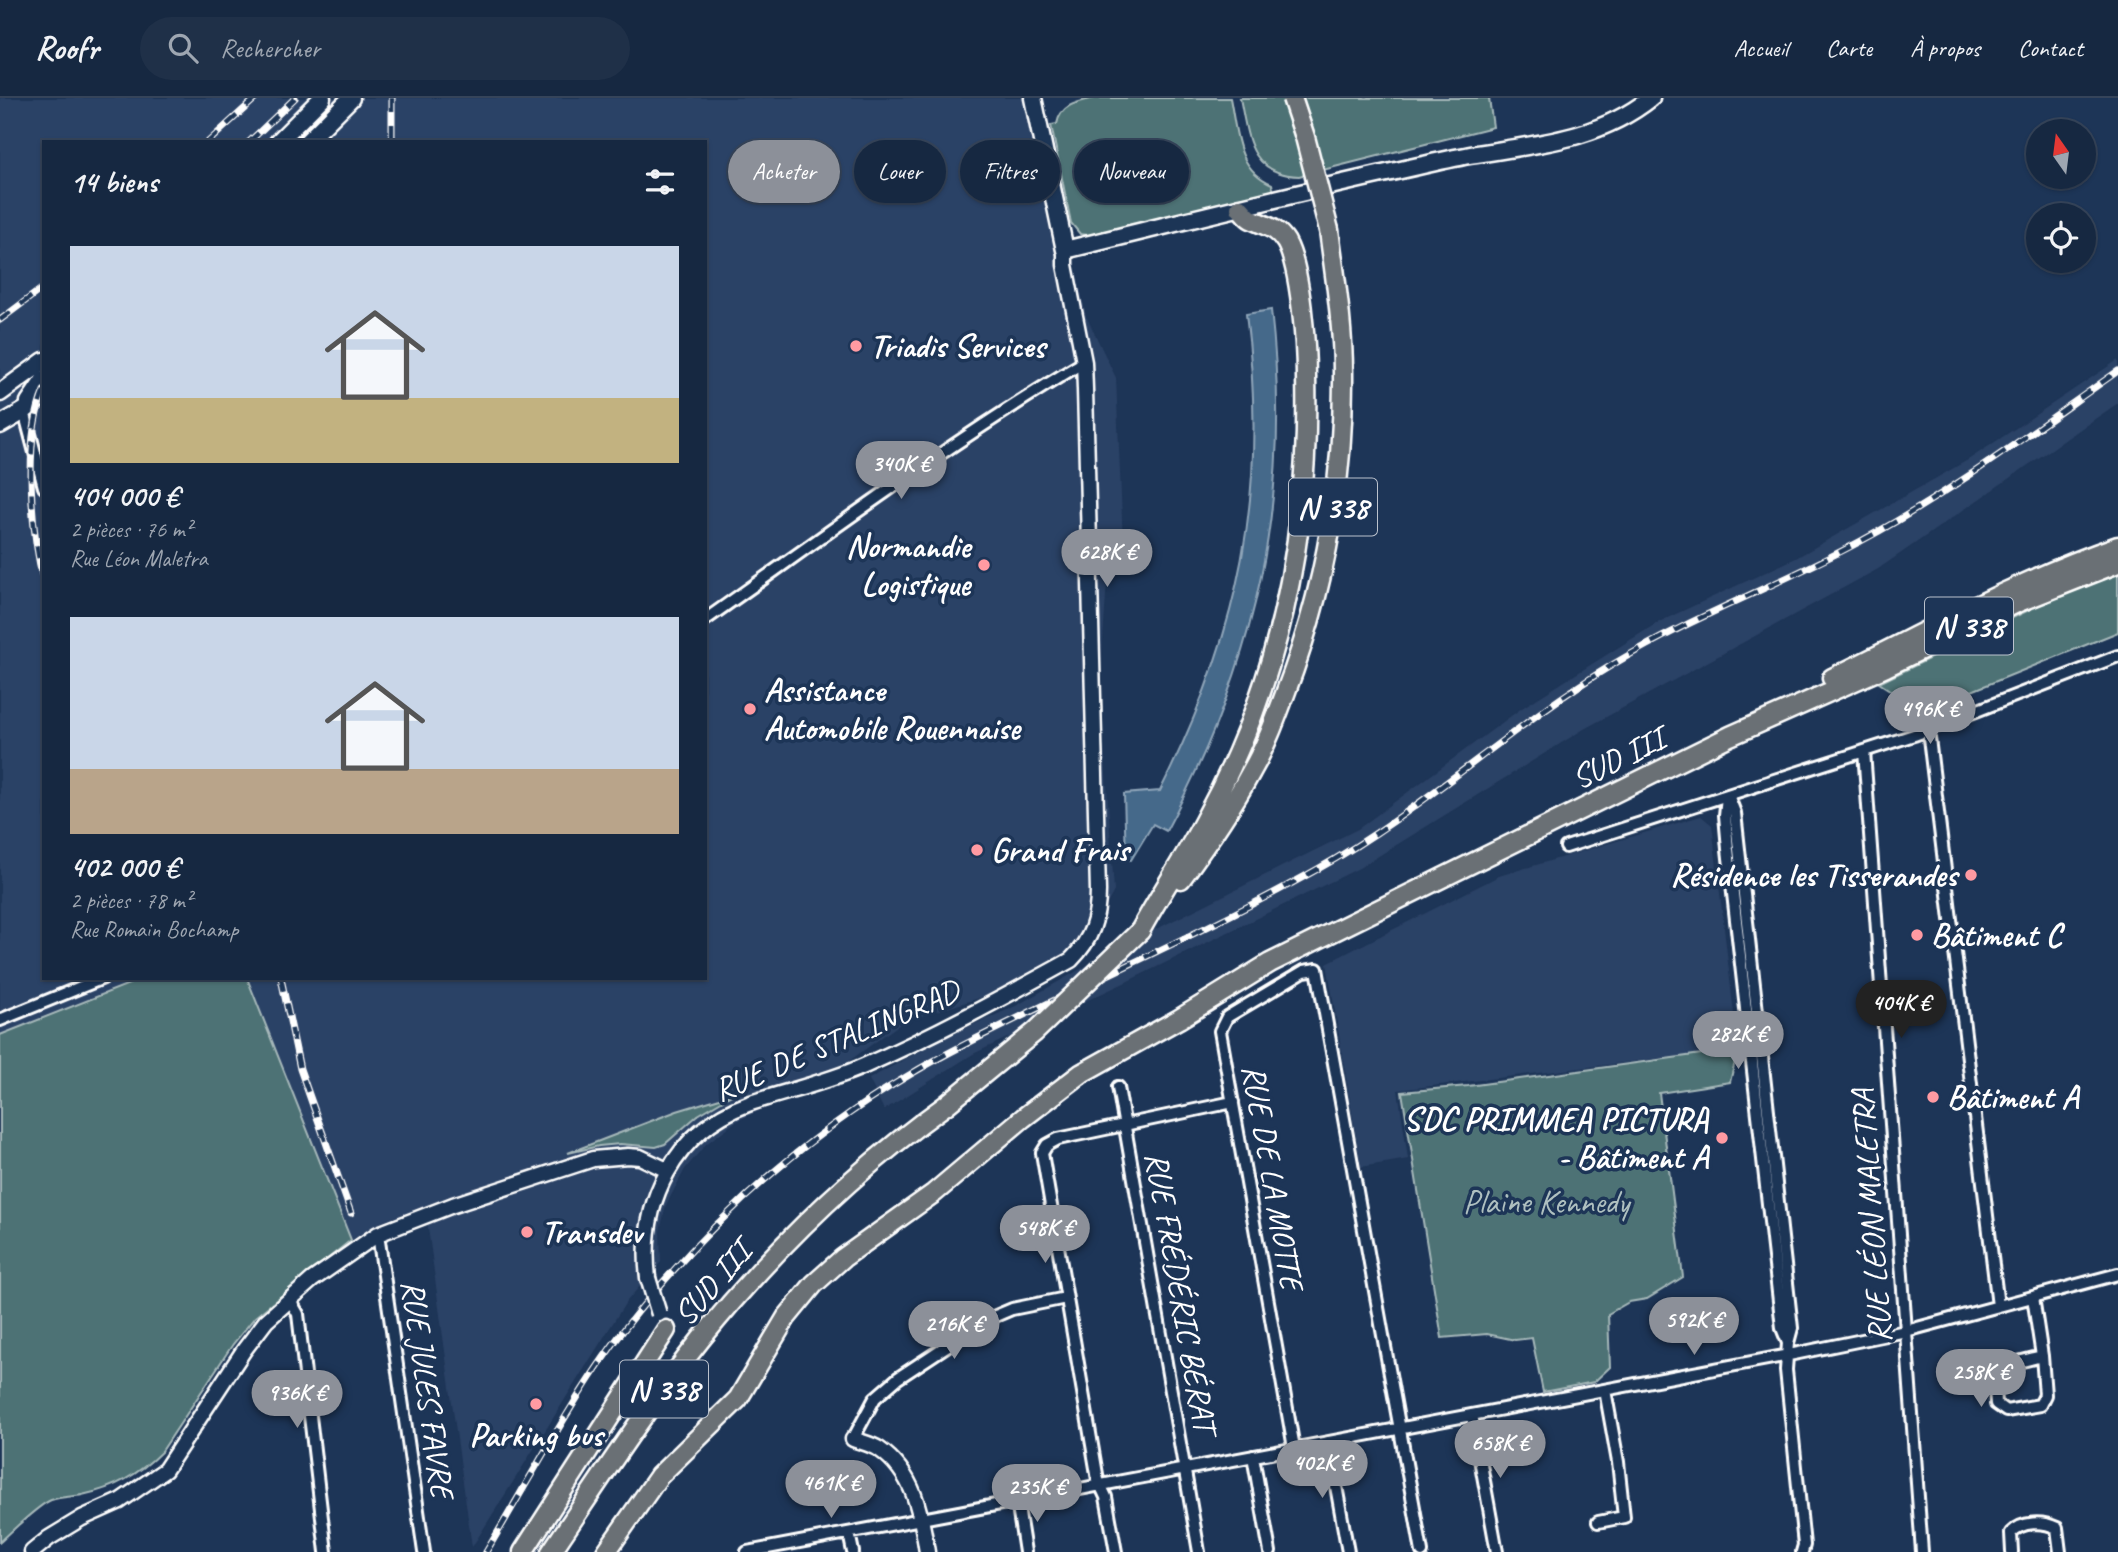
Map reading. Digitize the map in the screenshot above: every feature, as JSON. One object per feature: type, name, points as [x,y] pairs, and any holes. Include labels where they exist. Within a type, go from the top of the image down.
[{"type":"highway","name":"N 338","points":[[1140,931],[1205,847],[1251,772],[1296,666],[1327,557],[1341,451],[1342,358],[1329,230],[1292,98]]},
{"type":"highway","points":[[1140,931],[1204,822],[1238,752],[1270,669],[1292,583],[1304,490],[1308,425],[1306,346],[1291,255],[1285,241],[1265,223],[1250,219],[1240,208]]},
{"type":"highway","points":[[1821,694],[1827,681],[1949,620],[2060,568],[2118,546]]},
{"type":"highway","name":"N 338","points":[[1821,694],[1886,667],[2019,602],[2118,563]]},
{"type":"highway","name":"SUD III","points":[[606,1552],[660,1476],[738,1399],[786,1318],[800,1300],[843,1258],[934,1193],[1023,1118],[1082,1073],[1179,1019],[1270,963],[1730,736],[1821,694]]},
{"type":"highway","name":"SUD III","points":[[551,1552],[701,1339],[824,1205],[861,1170],[1035,1032],[1140,931]]},
{"type":"highway","points":[[523,1552],[662,1322]]},
{"type":"main road","points":[[280,140],[322,98]]},
{"type":"main road","points":[[309,140],[351,98]]},
{"type":"main road","points":[[1032,98],[1065,250],[1412,168],[1587,133],[1635,111],[1651,98]]},
{"type":"main road","points":[[1,393],[42,362]]},
{"type":"main road","points":[[24,411],[42,382]]},
{"type":"main road","points":[[1,393],[16,397],[24,411]]},
{"type":"main road","points":[[0,425],[42,397]]},
{"type":"street","name":"RUE DE STALINGRAD","points":[[662,1322],[648,1278],[647,1233],[656,1196],[667,1170],[685,1147],[731,1112],[861,1068],[969,1014],[1071,960],[1090,936],[1096,919],[1098,891],[1084,362],[1069,293],[1065,250]]},
{"type":"street","points":[[707,619],[1028,395],[1084,362]]},
{"type":"street","points":[[24,411],[42,479]]},
{"type":"street","points":[[1566,846],[1928,730],[2118,656]]},
{"type":"street","points":[[1928,730],[1998,1306]]},
{"type":"street","name":"RUE LÉON MALETRA","points":[[1864,751],[1922,1552]]},
{"type":"street","points":[[1728,795],[1735,813],[1755,1039],[1792,1328],[1786,1370],[1804,1545],[1802,1552]]},
{"type":"street","name":"RUE DE LA MOTTE","points":[[1294,1448],[1220,1031],[1227,1017],[1304,971],[1317,969],[1399,1429]]},
{"type":"street","points":[[0,1020],[98,980]]},
{"type":"street","name":"RUE FRÉDÉRIC BÉRAT","points":[[1118,1087],[1199,1552]]},
{"type":"street","name":"RUE FRÉDÉRIC BÉRAT","points":[[1125,1124],[1233,1102]]},
{"type":"street","points":[[1116,1552],[1105,1497],[1099,1485],[1042,1153],[1046,1146],[1058,1139],[1125,1124]]},
{"type":"street","points":[[32,1552],[82,1517],[120,1501],[165,1470],[266,1321],[312,1280],[378,1234],[453,1205],[593,1159],[608,1156],[640,1157],[667,1170]]},
{"type":"street","name":"RUE JULES FAVRE","points":[[378,1234],[424,1552]]},
{"type":"street","points":[[747,1552],[1605,1390],[1788,1349],[1906,1331],[2118,1274]]},
{"type":"street","points":[[2033,1297],[2042,1356],[2045,1395],[2040,1405],[2006,1411],[1996,1404],[1994,1368],[2042,1356]]},
{"type":"street","points":[[927,1552],[915,1493],[902,1471],[878,1449],[853,1439],[875,1398],[898,1378],[986,1320],[1012,1309],[1066,1298]]},
{"type":"street","points":[[290,1300],[298,1314],[326,1552]]},
{"type":"street","points":[[1598,1522],[1624,1517],[1618,1462],[1605,1390]]},
{"type":"street","points":[[1472,1415],[1497,1552]]},
{"type":"street","points":[[1399,1429],[1422,1552]]},
{"type":"street","points":[[1328,1442],[1348,1552]]},
{"type":"street","points":[[1253,1456],[1270,1552]]},
{"type":"street","points":[[1017,1501],[1026,1552]]},
{"type":"street","points":[[2012,1552],[2011,1533],[2017,1526],[2046,1522],[2057,1528],[2060,1552]]},
{"type":"street","points":[[849,1532],[853,1552]]},
{"type":"shaded area","points":[[0,98],[1040,98],[1049,140],[960,140],[960,203],[1060,203],[1060,193],[1086,316],[1116,378],[1123,544],[1108,565],[1100,684],[1114,891],[1091,934],[1064,972],[904,1021],[801,1096],[735,1122],[706,1144],[685,1169],[666,1205],[660,1231],[661,1262],[626,1302],[472,1547],[425,1206],[383,1221],[351,1240],[248,980],[707,980],[707,140],[42,140],[42,980],[139,980],[0,1035]]},
{"type":"shaded area","points":[[1271,310],[1277,448],[1271,514],[1260,579],[1245,642],[1197,768],[1166,831],[1153,824],[1131,860],[1126,859],[1124,794],[1160,791],[1188,732],[1228,617],[1242,559],[1254,441],[1246,314]]},
{"type":"shaded area","points":[[2118,360],[2118,403],[1878,569],[1584,729],[1359,868],[973,1054],[884,1110],[869,1079],[946,1037],[1016,1006],[1114,950],[1358,829],[1522,708],[1659,622],[1796,558],[1968,460]]},
{"type":"shaded area","points":[[1701,816],[1712,825],[1738,1049],[1398,1090],[1408,1159],[1361,1167],[1327,963],[1499,876]]},
{"type":"green space","points":[[1095,98],[1230,98],[1237,136],[1245,159],[1251,169],[1272,184],[1274,193],[1095,236],[1080,234],[1071,223],[1060,169],[1060,140],[1054,140],[1051,125],[1057,124],[1066,108]]},
{"type":"green space","points":[[1240,98],[1489,98],[1493,127],[1299,176],[1282,174],[1260,161],[1249,139]]},
{"type":"green space","points":[[2118,574],[2118,632],[1937,705],[1919,709],[1879,683],[2060,595]]},
{"type":"green space","points":[[139,980],[248,980],[351,1240],[255,1317],[233,1344],[162,1451],[153,1459],[135,1474],[105,1489],[46,1503],[0,1542],[0,1035]]},
{"type":"green space","name":"Plaine Kennedy","points":[[1738,1049],[1730,1082],[1659,1093],[1683,1277],[1647,1299],[1629,1302],[1608,1314],[1610,1367],[1594,1382],[1543,1392],[1532,1338],[1515,1340],[1487,1334],[1442,1338],[1402,1092],[1468,1086]]},
{"type":"green space","points":[[733,1094],[698,1115],[665,1144],[656,1147],[620,1144],[568,1153],[677,1111]]},
{"type":"railway","points":[[210,140],[256,98]]},
{"type":"railway","points":[[251,140],[295,98]]},
{"type":"railway","points":[[392,98],[392,140]]},
{"type":"railway","points":[[0,320],[42,288]]},
{"type":"railway","points":[[486,1552],[581,1391],[647,1301],[737,1205],[803,1148],[838,1122],[911,1074],[955,1050],[1210,926],[1316,870],[1392,822],[1537,715],[1612,665],[1673,632],[1830,557],[1894,522],[1992,460],[2118,371]]},
{"type":"railway","points":[[42,397],[33,434],[31,460],[33,512],[42,575]]},
{"type":"railway","points":[[281,980],[300,1069],[351,1213]]},
{"type":"place","name":"Triadis Services","points":[[856,346]]},
{"type":"place","name":"Normandie Logistique","points":[[984,565]]},
{"type":"place","name":"Assistance Automobile Rouennaise","points":[[750,709]]},
{"type":"place","name":"Grand Frais","points":[[977,850]]},
{"type":"place","name":"Résidence les Tisserandes","points":[[1971,875]]},
{"type":"place","name":"Bâtiment C","points":[[1917,935]]},
{"type":"place","name":"Bâtiment A","points":[[1933,1097]]},
{"type":"place","name":"SDC PRIMMEA PICTURA - Bâtiment A","points":[[1722,1138]]},
{"type":"place","name":"Transdev","points":[[527,1232]]},
{"type":"place","name":"Parking bus","points":[[536,1404]]}]
